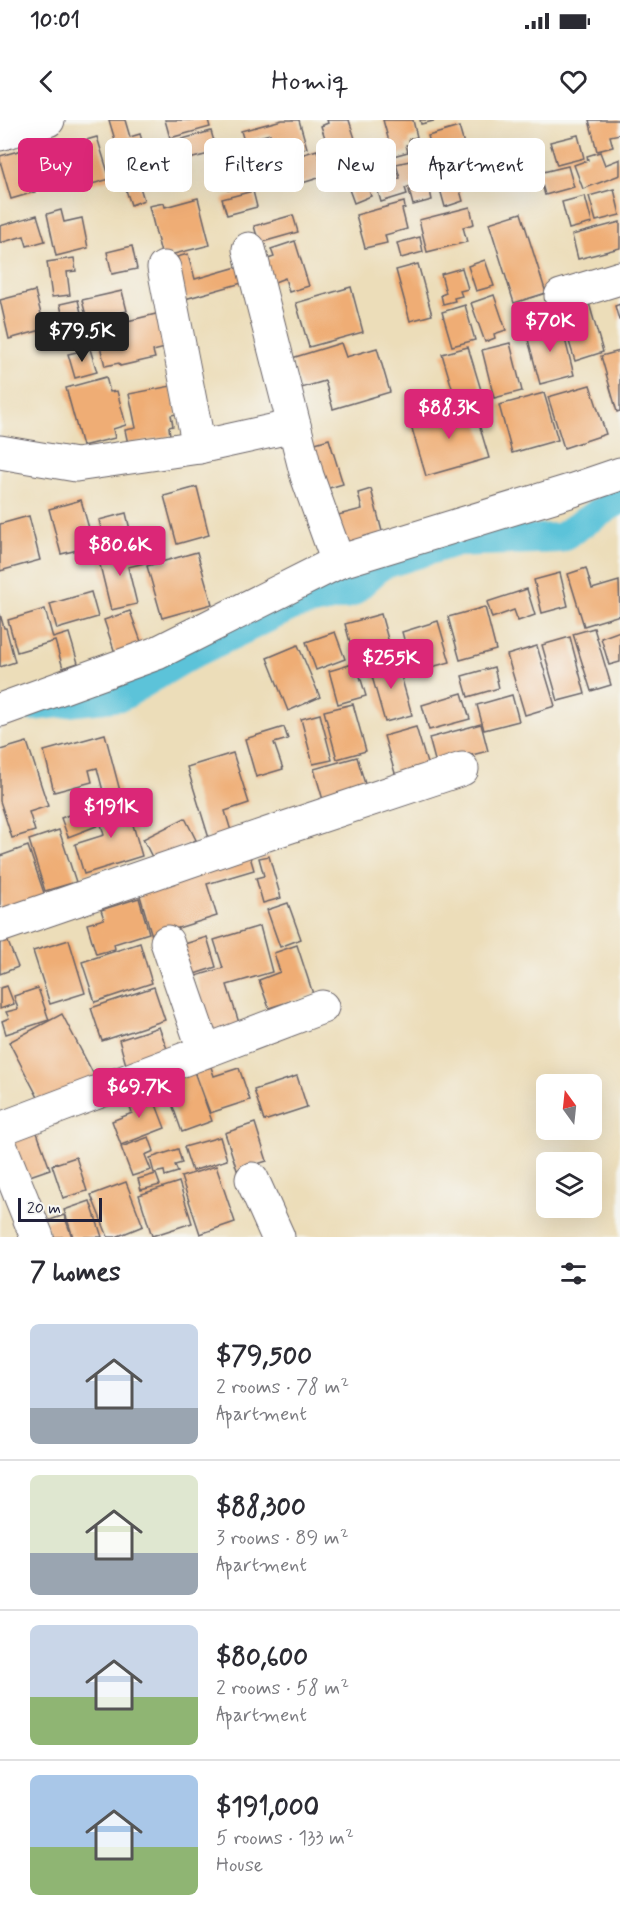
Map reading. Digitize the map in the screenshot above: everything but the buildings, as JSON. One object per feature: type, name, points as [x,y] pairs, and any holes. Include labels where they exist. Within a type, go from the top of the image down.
[{"type":"street","points":[[0,134],[48,120]]},
{"type":"street","points":[[249,249],[307,476],[338,562]]},
{"type":"street","points":[[164,268],[199,447]]},
{"type":"street","points":[[561,296],[620,278]]},
{"type":"street","points":[[0,452],[76,465],[199,447],[294,426]]},
{"type":"street","points":[[0,710],[157,653],[338,562],[620,474]]},
{"type":"street","points":[[0,926],[462,769]]},
{"type":"street","points":[[167,942],[204,1050]]},
{"type":"street","points":[[0,1129],[322,1007]]},
{"type":"street","points":[[0,1145],[36,1237]]},
{"type":"street","points":[[252,1179],[278,1237]]},
{"type":"waterway","points":[[32,706],[122,696],[190,655],[294,605],[350,593],[381,565],[455,542],[560,538],[620,499]]}]
